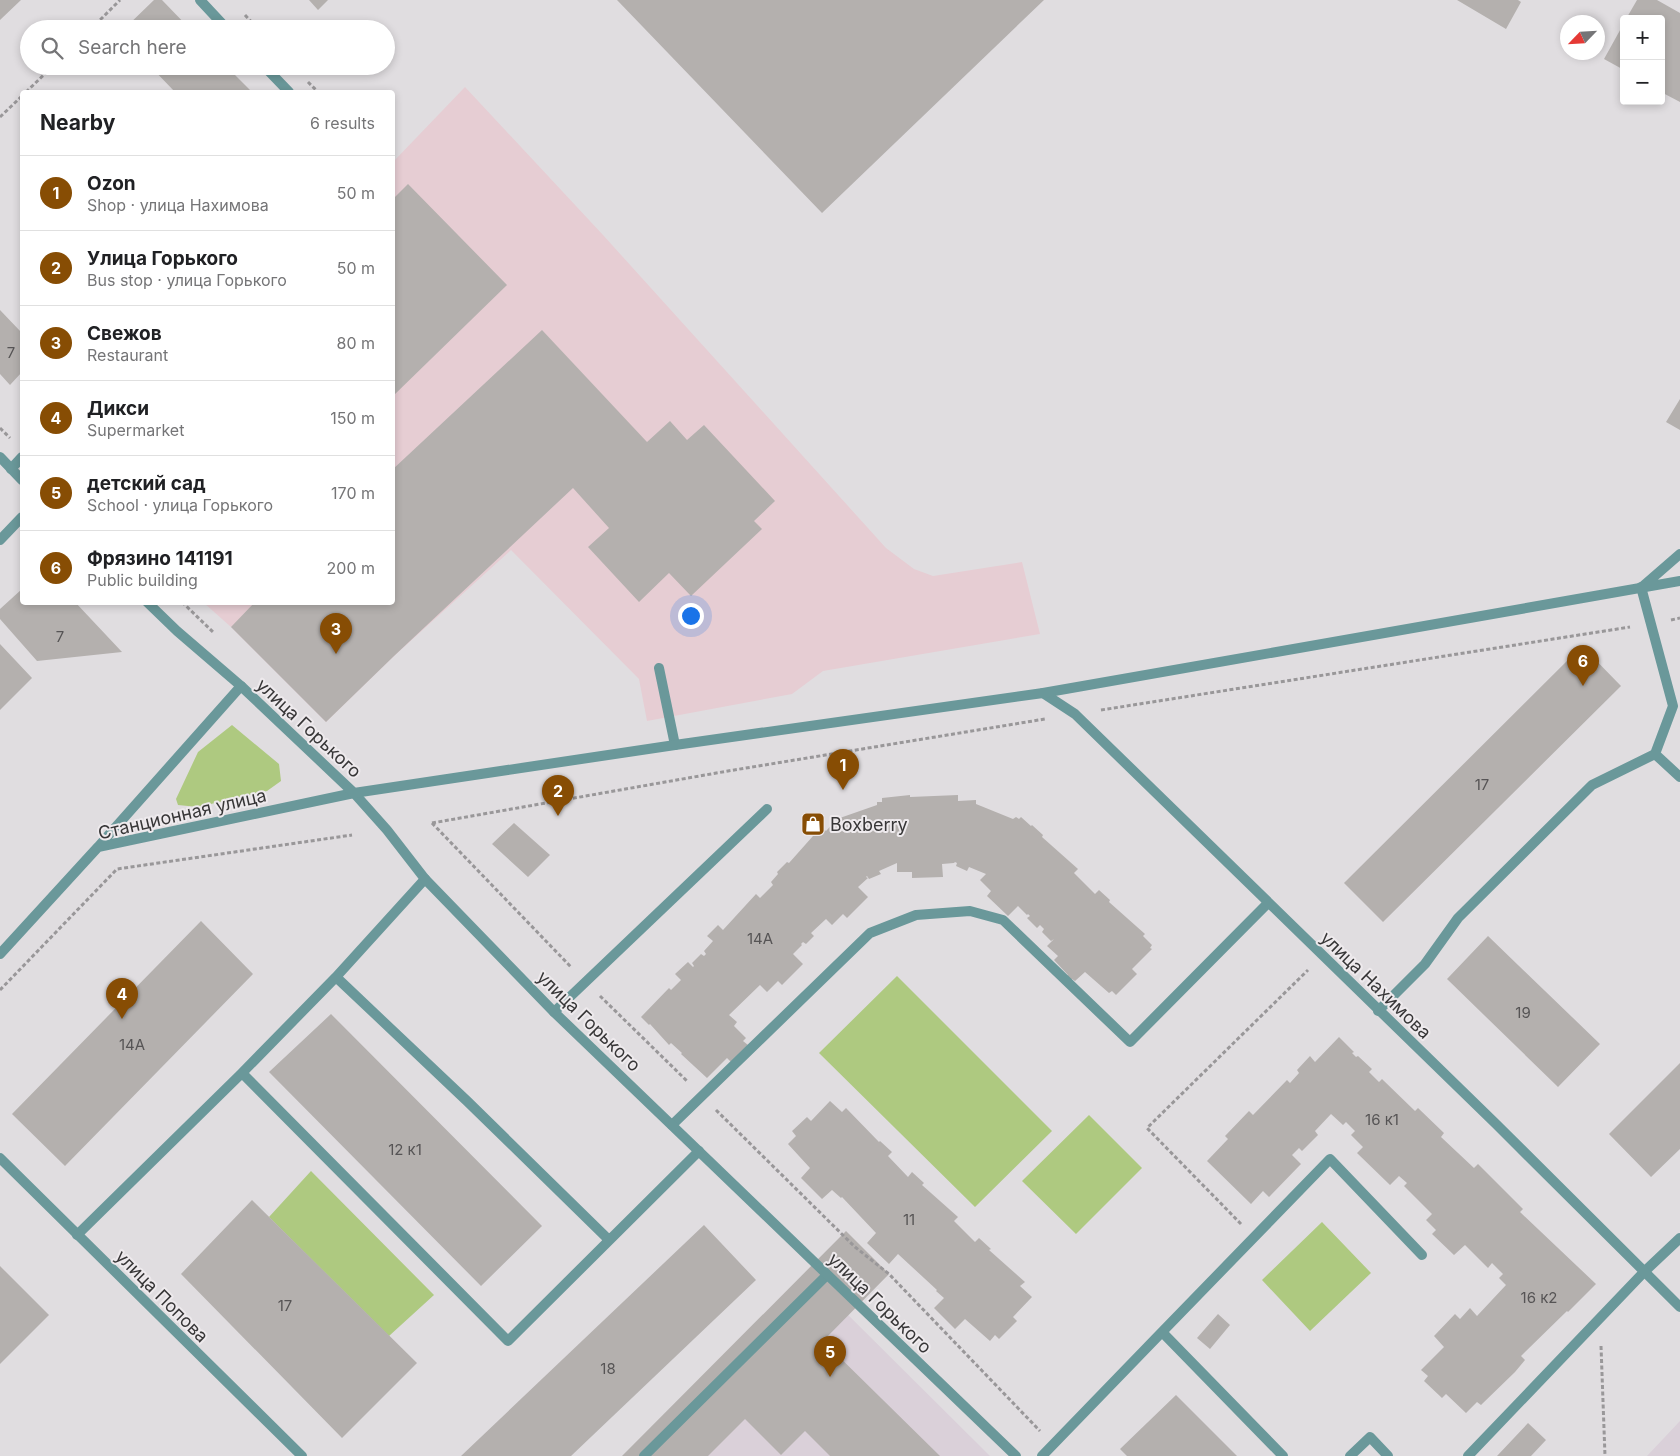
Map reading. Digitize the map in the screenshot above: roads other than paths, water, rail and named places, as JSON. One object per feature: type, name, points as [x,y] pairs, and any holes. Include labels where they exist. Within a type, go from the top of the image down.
[{"type":"street","points":[[200,0],[219,20]]},
{"type":"street","points":[[273,75],[287,90]]},
{"type":"street","points":[[0,457],[20,478]]},
{"type":"street","points":[[11,468],[20,459]]},
{"type":"street","points":[[0,540],[20,519]]},
{"type":"street","points":[[1378,1011],[1425,964],[1458,918],[1592,785],[1655,754],[1673,706],[1641,587],[1680,554]]},
{"type":"street","name":"Станционная улица","points":[[0,954],[98,846],[354,793],[1043,693],[1680,581]]},
{"type":"street","name":"улица Горького","points":[[150,605],[177,632],[241,686],[354,793],[387,830],[425,879],[554,1012],[1016,1456]]},
{"type":"street","points":[[659,668],[675,745]]},
{"type":"street","points":[[98,846],[241,686]]},
{"type":"street","name":"улица Нахимова","points":[[1043,693],[1075,714],[1495,1123],[1680,1307]]},
{"type":"street","points":[[1655,754],[1680,778]]},
{"type":"street","points":[[554,1012],[767,809]]},
{"type":"street","points":[[78,1235],[336,977],[425,879]]},
{"type":"street","points":[[672,1125],[870,933],[916,915],[970,911],[1003,920],[1130,1042],[1268,903]]},
{"type":"street","points":[[336,977],[467,1101],[608,1239]]},
{"type":"street","points":[[242,1073],[508,1341],[608,1239],[699,1151]]},
{"type":"street","name":"улица Попова","points":[[0,1158],[302,1456]]},
{"type":"street","points":[[1042,1456],[1330,1159],[1422,1254]]},
{"type":"street","points":[[1468,1456],[1644,1272],[1680,1238]]},
{"type":"street","points":[[644,1456],[827,1275]]},
{"type":"street","points":[[1162,1332],[1283,1456]]},
{"type":"street","points":[[1350,1456],[1370,1436],[1388,1456]]},
{"type":"place","name":"Свежов","points":[[336,654]]},
{"type":"place","name":"Фрязино 141191","points":[[1583,686]]},
{"type":"place","name":"Ozon","points":[[843,790]]},
{"type":"place","name":"Улица Горького","points":[[558,816]]},
{"type":"place","name":"Boxberry","points":[[813,824]]},
{"type":"place","name":"Дикси","points":[[122,1019]]},
{"type":"place","name":"детский сад","points":[[830,1377]]}]
